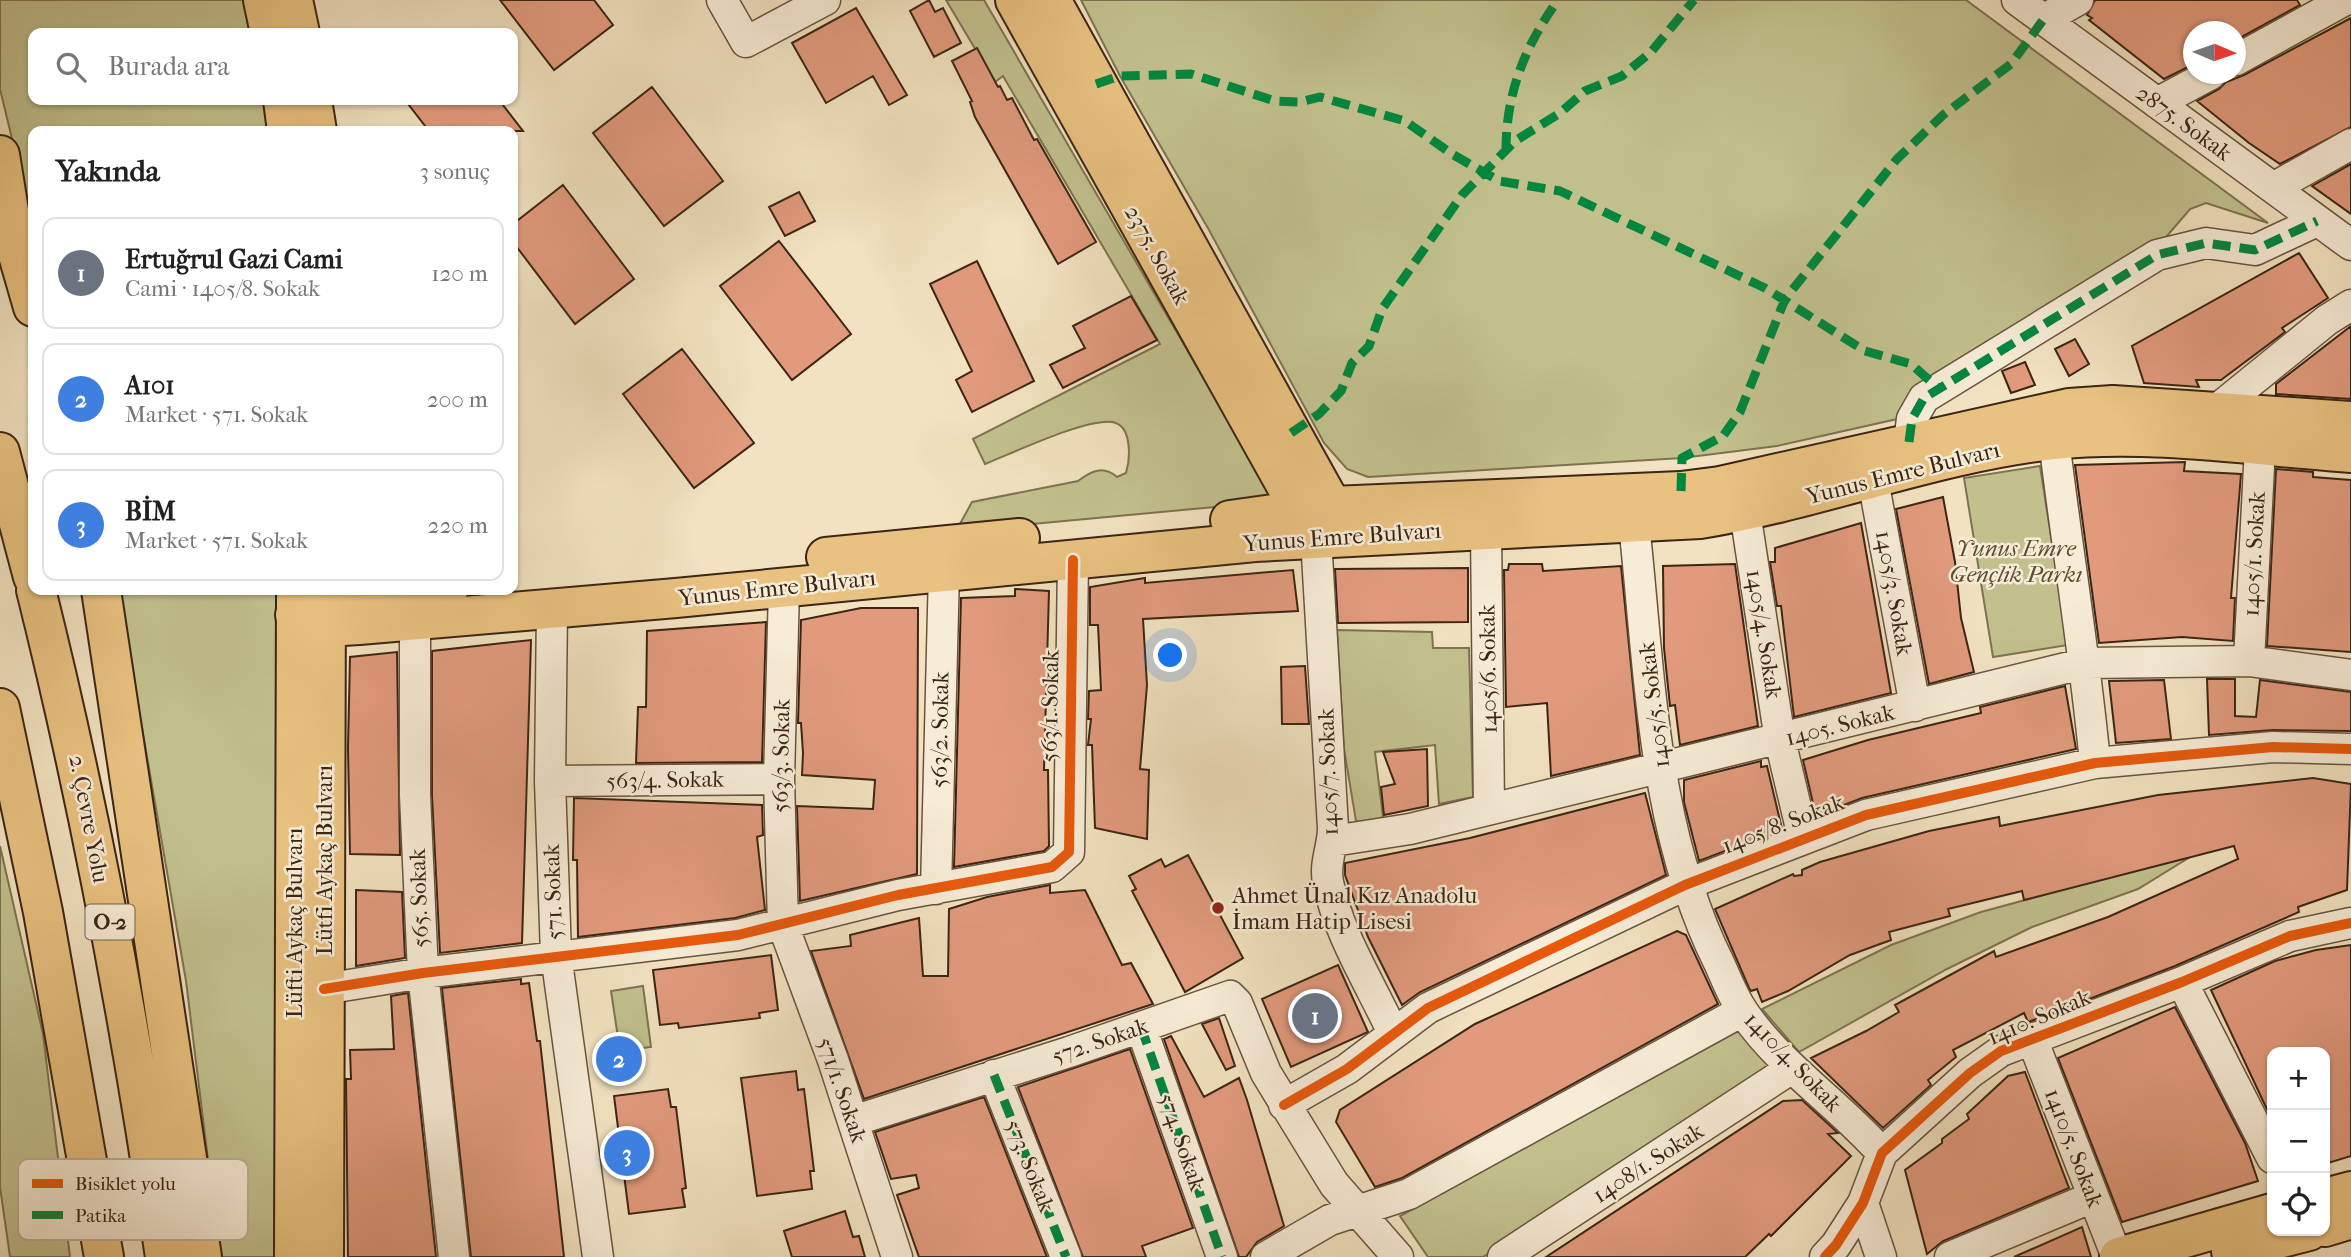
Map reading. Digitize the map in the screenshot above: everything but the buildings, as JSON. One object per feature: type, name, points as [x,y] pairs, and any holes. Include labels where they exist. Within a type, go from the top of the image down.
[{"type":"main road","points":[[263,0],[269,28]]},
{"type":"main road","points":[[293,0],[299,28]]},
{"type":"main road","name":"2375. Sokak","points":[[1015,0],[1321,523]]},
{"type":"main road","name":"2375. Sokak","points":[[1051,0],[1321,523]]},
{"type":"main road","points":[[284,105],[286,126]]},
{"type":"main road","points":[[313,105],[316,126]]},
{"type":"main road","points":[[0,155],[13,236]]},
{"type":"main road","points":[[0,192],[28,289]]},
{"type":"main road","name":"Yunus Emre Bulvarı","points":[[518,593],[650,588],[784,587],[1073,560],[1321,523],[1681,491],[1720,486],[2069,408],[2113,405],[2351,421]]},
{"type":"main road","name":"Yunus Emre Bulvarı","points":[[650,588],[935,545],[1245,519],[1486,529],[1700,519],[1745,512],[1983,453],[2054,440],[2122,437],[2351,453]]},
{"type":"main road","points":[[0,452],[28,558]]},
{"type":"main road","name":"2. Çevre Yolu","points":[[37,595],[76,753],[102,882],[126,1006],[150,1159]]},
{"type":"main road","points":[[102,595],[187,1159]]},
{"type":"main road","name":"Yunus Emre Bulvarı","points":[[402,602],[438,595]]},
{"type":"main road","name":"Yunus Emre Bulvarı","points":[[314,604],[402,602],[497,595]]},
{"type":"main road","name":"Lütfi Aykaç Bulvarı","points":[[314,604],[324,989],[324,1257]]},
{"type":"main road","name":"Lüfti Aykaç Bulvarı","points":[[294,1257],[314,604]]},
{"type":"main road","points":[[0,708],[43,912],[87,1159]]},
{"type":"main road","points":[[2330,1197],[2351,1191]]},
{"type":"main road","points":[[2330,1224],[2351,1219]]},
{"type":"main road","points":[[2118,1257],[2275,1236]]},
{"type":"main road","points":[[2206,1257],[2286,1236]]},
{"type":"street","points":[[722,0],[746,42],[825,0]]},
{"type":"street","name":"2875. Sokak","points":[[2017,0],[2351,246]]},
{"type":"street","points":[[2043,20],[2078,0]]},
{"type":"street","points":[[2246,54],[2345,0]]},
{"type":"street","points":[[2157,103],[2192,84]]},
{"type":"street","points":[[2273,188],[2351,144]]},
{"type":"street","points":[[1909,442],[1912,419],[1924,398],[2157,255],[2206,243],[2255,250],[2317,221]]},
{"type":"street","points":[[2215,411],[2327,320],[2351,305]]},
{"type":"street","points":[[2054,440],[2086,663],[2095,763]]},
{"type":"street","name":"1405/1. Sokak","points":[[2249,661],[2260,447]]},
{"type":"street","name":"1405/3. Sokak","points":[[1873,480],[1915,706]]},
{"type":"street","name":"1405/4. Sokak","points":[[1745,512],[1780,740],[1804,837]]},
{"type":"street","name":"1405/7. Sokak","points":[[1321,523],[1333,841],[1326,864],[1327,881],[1340,919],[1393,1033]]},
{"type":"street","name":"1405/5. Sokak","points":[[1634,524],[1660,765],[1685,885]]},
{"type":"street","name":"1405/6. Sokak","points":[[1486,529],[1489,809]]},
{"type":"street","name":"563/1. Sokak","points":[[936,889],[1052,867],[1069,852],[1073,560]]},
{"type":"street","name":"563/2. Sokak","points":[[936,889],[944,572]]},
{"type":"street","name":"563/3. Sokak","points":[[783,925],[779,779],[784,587]]},
{"type":"street","name":"571. Sokak","points":[[538,592],[550,781],[556,955],[598,1257]]},
{"type":"street","name":"565. Sokak","points":[[402,602],[423,973],[454,1257]]},
{"type":"street","name":"1405. Sokak","points":[[1333,841],[1410,829],[1660,765],[1780,740],[1915,706],[1984,685],[2086,663],[2249,661],[2351,675]]},
{"type":"street","name":"1405/8. Sokak","points":[[1284,1105],[1347,1069],[1428,1008],[1685,885],[1866,815],[2095,763],[2273,747],[2351,749]]},
{"type":"street","name":"563/4. Sokak","points":[[550,781],[779,779]]},
{"type":"street","name":"1410/4. Sokak","points":[[1685,885],[1708,942],[1742,1011],[1792,1068],[1882,1153]]},
{"type":"street","points":[[324,989],[556,955],[738,934],[898,895],[936,889]]},
{"type":"street","name":"1410. Sokak","points":[[1825,1257],[1863,1203],[1882,1153],[1970,1073],[2001,1052],[2182,982],[2290,936],[2351,923]]},
{"type":"street","name":"571/1. Sokak","points":[[783,925],[853,1121],[897,1257]]},
{"type":"street","points":[[2182,982],[2267,1148]]},
{"type":"street","name":"572. Sokak","points":[[853,1121],[1230,996],[1237,1003],[1253,1046],[1284,1105]]},
{"type":"street","points":[[1266,1257],[1330,1220],[1409,1194],[1742,1011]]},
{"type":"street","name":"574. Sokak","points":[[1141,1027],[1222,1257]]},
{"type":"street","name":"1410/5. Sokak","points":[[2032,1039],[2118,1257]]},
{"type":"street","name":"1408/1. Sokak","points":[[1503,1257],[1792,1068]]},
{"type":"street","name":"573. Sokak","points":[[994,1075],[1066,1257]]},
{"type":"street","points":[[1284,1105],[1334,1184],[1398,1257]]},
{"type":"street","points":[[1950,1257],[2093,1197]]},
{"type":"street","points":[[1863,1203],[1881,1257]]},
{"type":"green space","points":[[0,0],[243,0],[249,28],[28,28],[28,105],[265,105],[268,126],[28,126],[28,205],[0,89]]},
{"type":"green space","points":[[946,0],[984,0],[1270,493],[1258,503],[956,531],[972,502],[1078,481],[1088,474],[1102,470],[1117,477],[1126,473],[1129,452],[1127,436],[1124,429],[1112,422],[1085,425],[985,464],[973,439],[1160,344],[1003,76],[995,82]]},
{"type":"green space","points":[[1081,0],[1966,0],[2268,223],[2206,203],[2190,209],[2167,236],[1927,378],[1906,417],[1777,446],[1682,458],[1368,477],[1347,469],[1324,443],[1209,230],[1120,76]]},
{"type":"green space","name":"Yunus Emre Gençlik Parkı","points":[[2040,466],[2068,645],[1993,657],[1964,478]]},
{"type":"green space","points":[[119,595],[277,595],[275,1115],[281,1257],[220,1257],[218,1240],[248,1240],[248,1159],[208,1159],[186,981]]},
{"type":"green space","points":[[1337,630],[1432,632],[1433,648],[1469,648],[1473,797],[1439,804],[1435,745],[1375,752],[1383,817],[1370,824],[1356,821],[1344,749]]},
{"type":"green space","points":[[0,846],[43,1034],[58,1159],[18,1159],[18,1240],[68,1240],[70,1257],[10,1257],[0,1187]]},
{"type":"green space","points":[[2195,854],[2138,889],[2032,927],[1947,969],[1799,1052],[1762,1009],[1891,945],[1981,912]]},
{"type":"green space","points":[[643,986],[651,1047],[620,1051],[611,991]]},
{"type":"green space","points":[[1740,1030],[1776,1067],[1483,1257],[1428,1257],[1400,1216]]},
{"type":"marked path","points":[[1506,150],[1509,109],[1520,71],[1536,35],[1558,0]]},
{"type":"marked path","points":[[1291,433],[1319,414],[1341,391],[1352,363],[1369,346],[1382,309],[1462,195],[1515,141],[1560,113],[1585,91],[1622,76],[1651,52],[1694,0]]},
{"type":"marked path","points":[[1681,491],[1682,458],[1723,436],[1740,412],[1785,299],[1897,159],[1943,115],[2011,64],[2043,20]]},
{"type":"marked path","points":[[1096,84],[1120,76],[1191,74],[1275,101],[1300,102],[1320,97],[1405,121],[1452,154],[1499,181],[1560,191],[1765,288],[1865,351],[1911,364],[1938,388]]},
{"type":"marked path","points":[[1909,442],[1912,419],[1924,398],[2157,255],[2206,243],[2255,250],[2317,221]]},
{"type":"marked path","points":[[1141,1027],[1222,1257]]},
{"type":"marked path","points":[[994,1075],[1066,1257]]},
{"type":"cycle path","points":[[324,989],[423,973],[738,935],[898,895],[1052,867],[1069,852],[1073,560]]},
{"type":"cycle path","points":[[1284,1105],[1347,1069],[1428,1008],[1685,885],[1866,815],[2095,763],[2273,747],[2351,749]]},
{"type":"cycle path","points":[[1825,1257],[1863,1203],[1882,1153],[1970,1073],[2001,1051],[2182,982],[2290,936],[2351,923]]},
{"type":"place","name":"Ahmet Ünal Kız Anadolu İmam Hatip Lisesi","points":[[1218,908]]},
{"type":"place","name":"Ertuğrul Gazi Cami","points":[[1315,1016]]},
{"type":"place","name":"A101","points":[[619,1059]]},
{"type":"place","name":"BİM","points":[[627,1153]]}]
